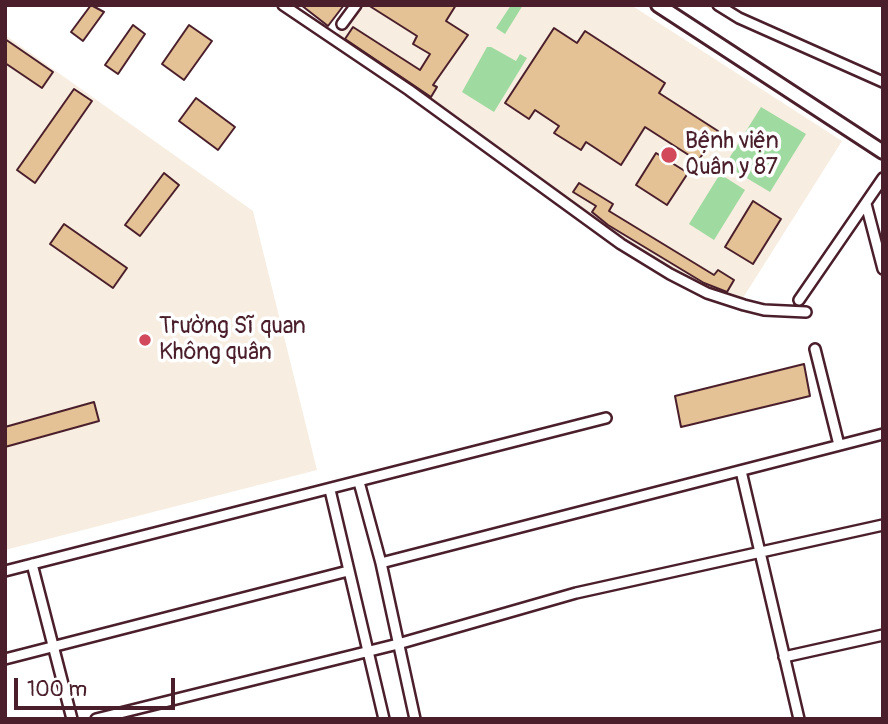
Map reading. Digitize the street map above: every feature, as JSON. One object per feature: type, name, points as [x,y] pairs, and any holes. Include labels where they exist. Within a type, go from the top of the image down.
[{"type":"street","points":[[283,5],[409,90],[621,244],[670,274],[707,293],[744,305],[764,310],[806,312]]},
{"type":"street","points":[[342,24],[356,5]]},
{"type":"street","points":[[658,5],[883,152]]},
{"type":"street","points":[[718,5],[739,18],[883,82]]},
{"type":"street","points":[[799,300],[883,178]]},
{"type":"street","points":[[866,204],[883,270]]},
{"type":"street","points":[[815,349],[839,446]]},
{"type":"street","points":[[5,571],[606,418]]},
{"type":"street","points":[[381,563],[883,434]]},
{"type":"street","points":[[741,471],[799,719]]},
{"type":"street","points":[[359,482],[381,563],[415,719]]},
{"type":"street","points":[[330,490],[384,719]]},
{"type":"street","points":[[96,719],[398,643],[576,593],[883,525]]},
{"type":"street","points":[[32,564],[72,719]]},
{"type":"street","points":[[5,659],[348,571]]},
{"type":"street","points":[[784,657],[883,635]]},
{"type":"shaded area","name":"Bệnh viện Quân y 87","points":[[359,5],[631,5],[842,141],[741,301],[691,280],[623,237],[337,35]]},
{"type":"shaded area","name":"Trường Sĩ quan Không quân","points":[[5,35],[253,211],[317,470],[5,550]]},
{"type":"green space","points":[[511,5],[523,5],[505,34],[496,28]]},
{"type":"green space","points":[[487,47],[516,61],[520,54],[527,58],[494,112],[462,92]]},
{"type":"green space","points":[[761,107],[806,134],[770,192],[725,165]]},
{"type":"green space","points":[[720,174],[745,190],[714,240],[689,224]]},
{"type":"building","points":[[91,5],[104,12],[83,41],[71,32]]},
{"type":"building","points":[[301,5],[344,5],[328,26]]},
{"type":"building","points":[[368,5],[456,5],[446,21],[468,35],[433,85],[437,87],[431,97],[345,39],[353,27],[420,70],[430,54],[413,44],[417,36]]},
{"type":"building","points":[[133,25],[145,34],[118,74],[105,65]]},
{"type":"building","points":[[189,25],[212,41],[184,80],[162,64]]},
{"type":"building","points":[[554,28],[577,43],[585,31],[665,83],[659,93],[718,131],[698,161],[645,127],[621,165],[586,142],[581,150],[554,133],[559,126],[535,110],[529,119],[505,103]]},
{"type":"building","points":[[5,39],[53,72],[42,88],[5,63]]},
{"type":"building","points":[[74,89],[92,101],[35,183],[17,170]]},
{"type":"building","points":[[196,98],[235,127],[218,150],[179,121]]},
{"type":"building","points":[[656,153],[688,173],[667,205],[636,185]]},
{"type":"building","points":[[164,173],[179,185],[140,236],[125,225]]},
{"type":"building","points":[[579,183],[613,204],[609,211],[714,275],[718,270],[734,280],[727,292],[704,283],[608,225],[592,212],[596,206],[573,192]]},
{"type":"building","points":[[753,201],[781,219],[753,264],[725,247]]},
{"type":"building","points":[[64,224],[127,268],[113,288],[50,244]]},
{"type":"building","points":[[804,364],[810,396],[681,427],[675,396]]},
{"type":"building","points":[[94,402],[99,421],[5,447],[5,427]]},
{"type":"place","name":"Bệnh viện Quân y 87","points":[[669,155]]},
{"type":"place","name":"Trường Sĩ quan Không quân","points":[[145,340]]}]
